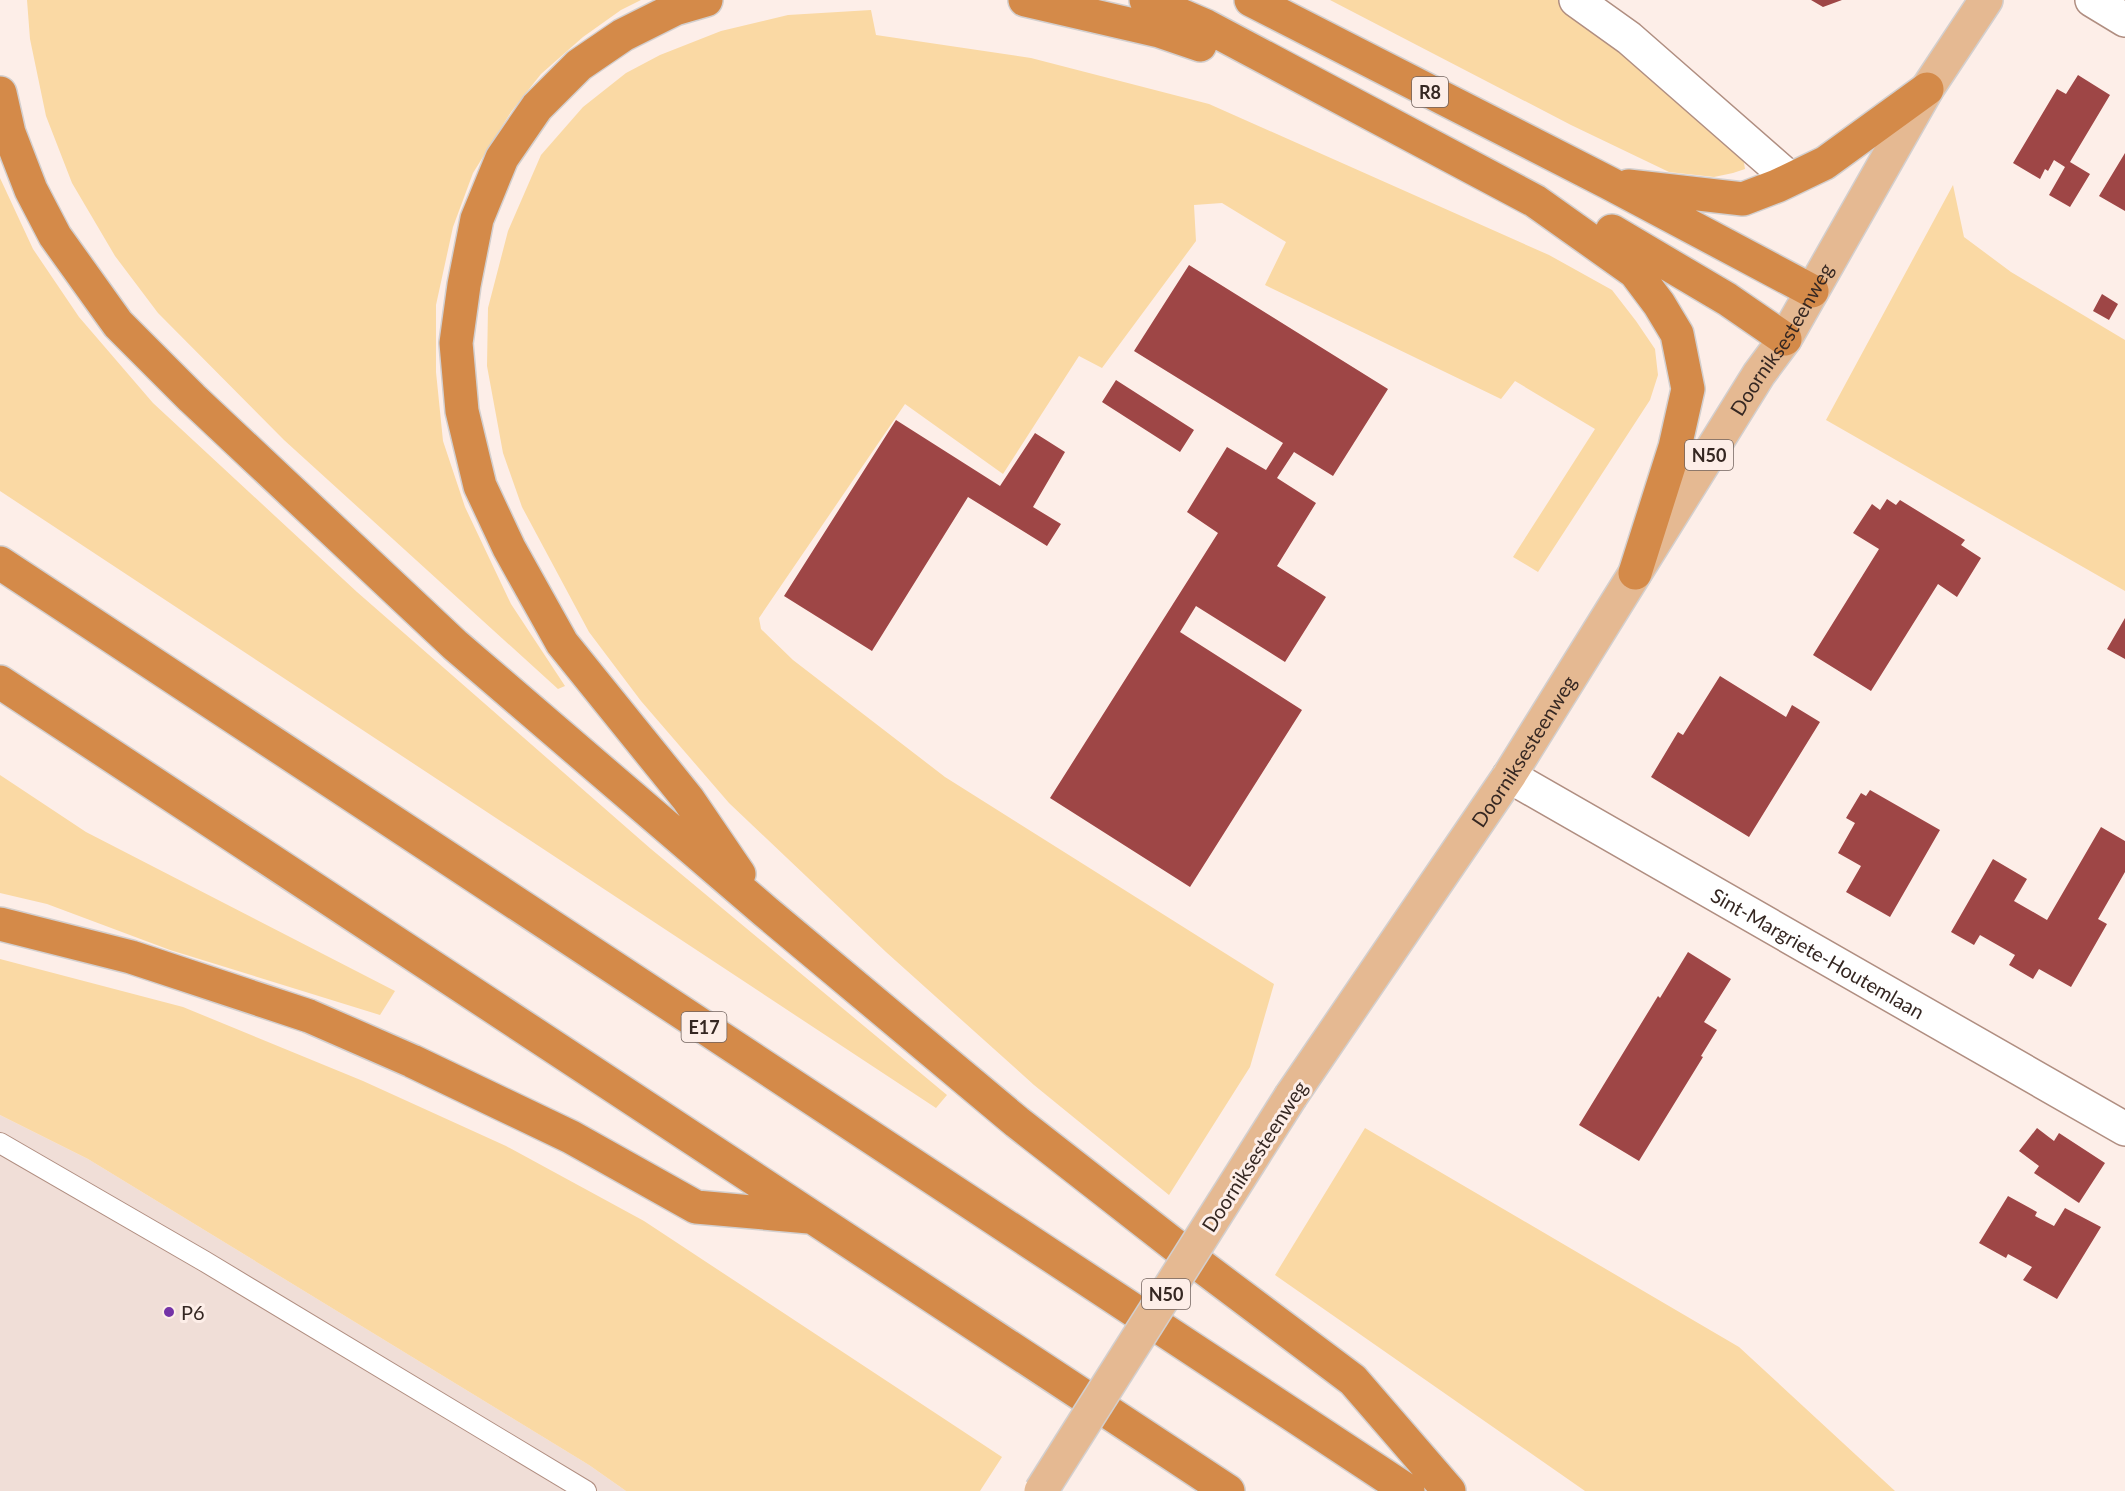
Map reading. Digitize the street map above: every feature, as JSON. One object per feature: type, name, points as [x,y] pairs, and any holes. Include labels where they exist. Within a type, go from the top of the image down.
[{"type":"highway","points":[[706,0],[675,9],[623,35],[579,65],[537,107],[502,158],[477,219],[456,343],[462,411],[480,486],[509,548],[562,643],[688,799],[766,912]]},
{"type":"highway","points":[[1025,0],[1159,31],[1324,89]]},
{"type":"highway","name":"R8","points":[[1146,0],[1206,26],[1535,201],[1584,215],[1727,299],[1785,339]]},
{"type":"highway","name":"R8","points":[[1251,0],[1609,183],[1812,291]]},
{"type":"highway","points":[[1609,183],[1743,199],[1825,163],[1927,89]]},
{"type":"highway","points":[[0,93],[9,133],[31,190],[55,236],[118,324],[192,398],[455,645],[766,912],[1017,1122],[1200,1265],[1353,1380],[1449,1491]]},
{"type":"highway","points":[[1535,201],[1635,272],[1659,304],[1677,334],[1688,389],[1675,447],[1635,573]]},
{"type":"highway","name":"E17","points":[[0,563],[1408,1491]]},
{"type":"highway","points":[[0,682],[1227,1491]]},
{"type":"highway","points":[[0,924],[131,957],[309,1016],[411,1061],[571,1137],[696,1207],[812,1217]]},
{"type":"main road","name":"Doorniksesteenweg","points":[[1041,1491],[1292,1096],[1509,776],[1759,374],[1785,339],[1927,89],[1986,0]]},
{"type":"street","points":[[1576,0],[1629,38],[1790,179]]},
{"type":"street","points":[[2092,0],[2125,20]]},
{"type":"street","name":"Sint-Margriete-Houtemlaan","points":[[1509,776],[2125,1129]]},
{"type":"lane","points":[[0,1143],[194,1255],[586,1491]]},
{"type":"shaded area","points":[[27,0],[641,0],[621,10],[583,37],[541,74],[511,112],[473,173],[453,227],[436,305],[436,372],[443,441],[465,507],[511,604],[565,686],[558,689],[284,440],[158,313],[115,256],[72,183],[46,116],[30,39]]},
{"type":"shaded area","points":[[1330,0],[1561,0],[1743,157],[1745,169],[1714,177],[1669,172],[1571,125]]},
{"type":"shaded area","points":[[871,10],[876,35],[1031,58],[1209,104],[1549,255],[1612,290],[1655,349],[1658,375],[1650,400],[1538,572],[1513,557],[1595,429],[1515,381],[1501,399],[1265,285],[1286,242],[1222,203],[1194,205],[1196,241],[1102,368],[1079,356],[1003,474],[905,404],[759,618],[761,629],[793,660],[945,777],[1274,984],[1250,1067],[1169,1195],[1034,1085],[886,952],[729,803],[641,701],[589,632],[522,507],[503,453],[487,366],[488,308],[508,231],[541,155],[583,107],[626,73],[660,55],[721,31],[788,15]]},
{"type":"shaded area","points":[[0,178],[33,249],[79,317],[153,403],[357,592],[651,849],[947,1095],[936,1108],[0,491]]},
{"type":"shaded area","points":[[1953,185],[1964,237],[2011,272],[2125,340],[2125,591],[1826,420]]},
{"type":"shaded area","points":[[0,775],[86,832],[395,991],[380,1015],[170,950],[47,904],[0,893]]},
{"type":"shaded area","points":[[0,959],[183,1007],[363,1081],[506,1146],[644,1221],[1002,1457],[980,1491],[626,1491],[589,1465],[88,1159],[0,1115]]},
{"type":"shaded area","name":"P6","points":[[0,1115],[88,1159],[589,1465],[626,1491],[0,1491]]},
{"type":"shaded area","points":[[1365,1128],[1739,1347],[1895,1491],[1585,1491],[1275,1275]]},
{"type":"building","points":[[1811,0],[1842,0],[1823,7]]},
{"type":"building","points":[[2078,75],[2110,95],[2070,162],[2090,174],[2070,207],[2049,195],[2065,167],[2054,160],[2048,171],[2045,169],[2040,179],[2013,163],[2057,89],[2066,94]]},
{"type":"building","points":[[2125,153],[2125,211],[2099,196]]},
{"type":"building","points":[[1189,265],[1388,389],[1333,476],[1294,452],[1277,478],[1316,503],[1277,566],[1326,597],[1285,662],[1196,606],[1180,632],[1302,710],[1190,887],[1050,798],[1218,533],[1187,512],[1227,447],[1266,470],[1283,443],[1134,351]]},
{"type":"building","points":[[2102,294],[2118,304],[2109,320],[2093,311]]},
{"type":"building","points":[[1116,380],[1194,430],[1180,452],[1102,402]]},
{"type":"building","points":[[896,420],[1000,486],[1035,433],[1065,452],[1033,507],[1061,524],[1047,546],[968,497],[872,651],[784,596]]},
{"type":"building","points":[[1887,499],[1896,505],[1900,500],[1965,540],[1961,545],[1981,558],[1957,597],[1938,584],[1871,691],[1813,655],[1879,549],[1853,533],[1872,504],[1880,510]]},
{"type":"building","points":[[2125,618],[2125,659],[2107,649]]},
{"type":"building","points":[[1720,676],[1786,717],[1792,705],[1820,722],[1749,837],[1651,777],[1678,732],[1683,735]]},
{"type":"building","points":[[1870,790],[1940,830],[1890,917],[1846,892],[1861,866],[1838,853],[1855,823],[1846,818],[1861,793],[1866,796]]},
{"type":"building","points":[[2101,827],[2125,841],[2125,872],[2098,919],[2107,924],[2071,987],[2039,969],[2033,979],[2009,965],[2015,955],[1980,935],[1974,945],[1951,932],[1993,859],[2027,879],[2014,901],[2047,920]]},
{"type":"building","points":[[1688,952],[1731,979],[1704,1022],[1717,1030],[1639,1161],[1579,1125],[1658,996],[1660,998]]},
{"type":"building","points":[[2037,1128],[2054,1141],[2059,1133],[2105,1163],[2079,1203],[2034,1173],[2039,1166],[2019,1151]]},
{"type":"building","points":[[2008,1196],[2037,1212],[2035,1216],[2054,1226],[2065,1208],[2101,1227],[2057,1299],[2023,1280],[2032,1267],[2008,1254],[2006,1258],[1979,1243]]},
{"type":"place","name":"P6","points":[[169,1312]]}]
